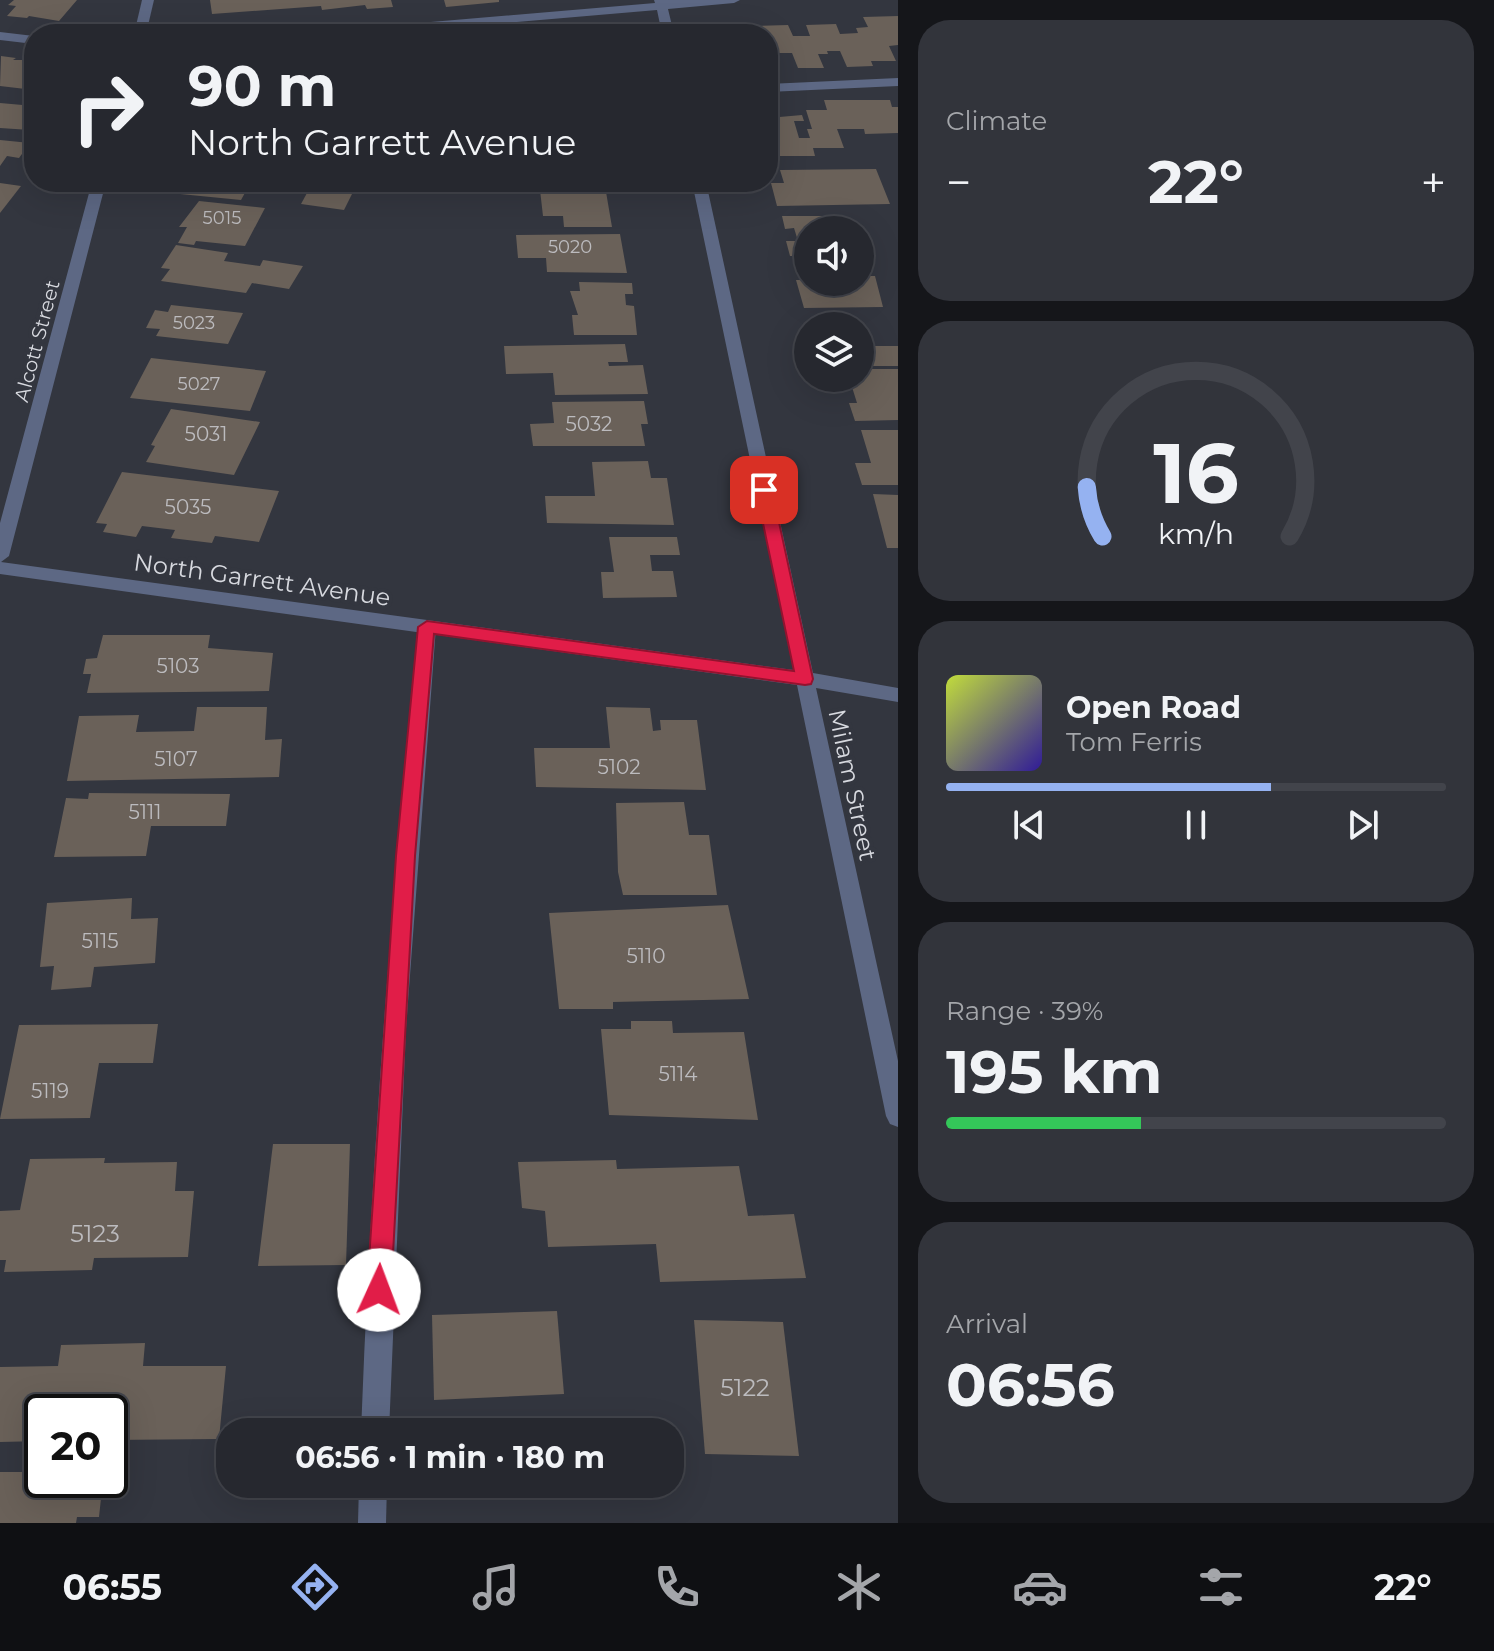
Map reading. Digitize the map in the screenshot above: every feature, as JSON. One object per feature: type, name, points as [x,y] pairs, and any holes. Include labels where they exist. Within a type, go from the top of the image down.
[{"type":"street","points":[[142,24],[148,0]]},
{"type":"street","points":[[441,24],[660,3],[734,0]]},
{"type":"street","points":[[660,3],[665,24]]},
{"type":"street","points":[[0,36],[24,39]]},
{"type":"street","points":[[778,88],[898,82]]},
{"type":"street","name":"Alcott Street","points":[[0,556],[96,192]]},
{"type":"street","name":"Milam Street","points":[[701,192],[898,1116]]},
{"type":"street","name":"North Garrett Avenue","points":[[0,568],[805,679],[898,695]]},
{"type":"street","points":[[375,1418],[383,1186],[405,856],[427,627]]},
{"type":"street","points":[[372,1523],[373,1498]]},
{"type":"building","points":[[14,0],[77,0],[59,21],[7,16],[16,6],[8,5]]},
{"type":"building","points":[[210,0],[391,0],[393,7],[367,9],[365,5],[322,10],[321,6],[212,14]]},
{"type":"building","points":[[444,0],[499,0],[499,2],[446,7]]},
{"type":"building","points":[[898,16],[898,45],[889,46],[896,61],[871,61],[873,66],[847,67],[840,51],[827,51],[828,54],[818,54],[824,68],[798,68],[792,53],[778,53],[778,25],[788,25],[793,36],[810,36],[806,25],[836,24],[840,34],[858,33],[856,28],[868,27],[863,17]]},
{"type":"building","points":[[1,56],[24,60],[24,89],[0,86]]},
{"type":"building","points":[[824,100],[890,100],[892,107],[898,107],[898,133],[865,134],[864,129],[837,129],[844,148],[813,148],[815,156],[778,156],[778,117],[802,115],[804,121],[794,121],[799,138],[810,138],[807,129],[812,129],[806,110],[827,110]]},
{"type":"building","points":[[0,103],[24,105],[24,130],[0,128]]},
{"type":"building","points":[[0,140],[24,142],[24,151],[19,158],[7,156],[0,166]]},
{"type":"building","points":[[876,169],[890,204],[777,206],[773,192],[778,192],[778,183],[784,183],[780,170]]},
{"type":"building","points":[[0,183],[21,186],[0,213]]},
{"type":"building","points":[[171,192],[245,192],[241,200]]},
{"type":"building","points":[[308,192],[353,192],[344,210],[301,204]]},
{"type":"building","points":[[540,192],[606,192],[612,227],[564,227],[563,216],[543,216]]},
{"type":"building","points":[[199,201],[265,208],[245,246],[196,241],[194,245],[178,243],[187,227],[179,227]]},
{"type":"building","points":[[782,216],[794,216],[794,228],[785,229]]},
{"type":"building","points":[[620,234],[627,273],[547,272],[546,258],[518,258],[516,235]]},
{"type":"building","points":[[786,241],[794,241],[794,256],[790,256]]},
{"type":"building","points":[[176,245],[228,253],[224,261],[260,266],[263,260],[303,266],[289,289],[252,283],[246,293],[161,281],[170,269],[161,268]]},
{"type":"building","points":[[874,276],[883,307],[804,308],[801,296],[874,296]]},
{"type":"building","points":[[579,282],[632,283],[633,294],[625,294],[626,305],[634,306],[637,335],[574,335],[572,315],[578,315],[570,291],[580,291]]},
{"type":"building","points":[[171,305],[243,313],[228,344],[156,336],[160,329],[146,328],[155,310],[168,312]]},
{"type":"building","points":[[625,344],[628,362],[608,362],[609,366],[643,365],[648,394],[555,395],[553,373],[506,374],[504,346]]},
{"type":"building","points":[[874,346],[898,346],[898,366],[874,366]]},
{"type":"building","points":[[151,358],[266,371],[250,411],[130,398]]},
{"type":"building","points":[[874,369],[898,369],[898,420],[855,421],[849,403],[857,403],[854,392],[874,392]]},
{"type":"building","points":[[644,401],[648,424],[641,424],[645,446],[533,446],[530,424],[554,423],[552,402]]},
{"type":"building","points":[[171,409],[260,422],[234,475],[146,462],[155,446],[151,445]]},
{"type":"building","points":[[861,430],[898,430],[898,485],[862,485],[855,463],[871,463]]},
{"type":"building","points":[[648,461],[651,478],[667,478],[674,525],[547,523],[545,496],[595,496],[592,462]]},
{"type":"building","points":[[122,472],[279,491],[259,542],[215,536],[212,543],[171,538],[175,530],[142,526],[136,537],[103,532],[107,524],[96,523]]},
{"type":"building","points":[[873,494],[898,495],[898,548],[887,548]]},
{"type":"building","points":[[609,537],[677,537],[680,555],[650,555],[652,571],[673,571],[677,597],[603,598],[601,572],[614,572]]},
{"type":"building","points":[[103,635],[210,635],[208,648],[273,653],[269,691],[87,693],[91,674],[83,674],[86,659],[97,658]]},
{"type":"building","points":[[197,707],[267,707],[265,740],[282,739],[279,777],[67,781],[79,716],[139,715],[136,732],[194,731]]},
{"type":"building","points":[[606,707],[650,708],[653,731],[661,730],[660,720],[697,720],[706,790],[536,787],[534,748],[610,748]]},
{"type":"building","points":[[89,793],[230,794],[226,826],[151,826],[146,856],[54,857],[66,798],[88,799]]},
{"type":"building","points":[[684,802],[689,835],[709,835],[717,895],[623,895],[618,872],[616,803]]},
{"type":"building","points":[[132,898],[131,919],[158,918],[155,963],[94,967],[91,987],[51,990],[54,966],[40,967],[47,903]]},
{"type":"building","points":[[728,905],[749,999],[613,1002],[613,1009],[559,1009],[549,913]]},
{"type":"building","points":[[631,1021],[672,1021],[673,1033],[744,1032],[758,1120],[609,1115],[601,1029],[631,1029]]},
{"type":"building","points":[[158,1024],[153,1063],[99,1063],[90,1118],[0,1119],[19,1025]]},
{"type":"building","points":[[273,1144],[350,1144],[346,1265],[258,1266]]},
{"type":"building","points":[[105,1158],[104,1163],[177,1162],[175,1191],[194,1191],[188,1257],[94,1258],[92,1270],[4,1272],[6,1260],[0,1260],[0,1211],[20,1210],[30,1159]]},
{"type":"building","points":[[616,1160],[617,1169],[739,1166],[748,1216],[794,1214],[806,1278],[660,1282],[656,1244],[548,1247],[545,1211],[522,1208],[518,1162]]},
{"type":"building","points":[[557,1311],[564,1394],[434,1400],[432,1315]]},
{"type":"building","points":[[694,1320],[783,1322],[799,1456],[705,1454]]},
{"type":"building","points":[[145,1343],[143,1366],[226,1366],[221,1418],[216,1418],[216,1439],[128,1440],[128,1394],[24,1394],[24,1441],[0,1442],[0,1367],[58,1366],[61,1345]]},
{"type":"building","points":[[0,1472],[24,1472],[24,1498],[101,1498],[99,1517],[77,1517],[76,1523],[0,1523]]},
{"type":"route","points":[[379,1290],[380,1233],[405,856],[427,627],[805,679],[764,490]]}]
